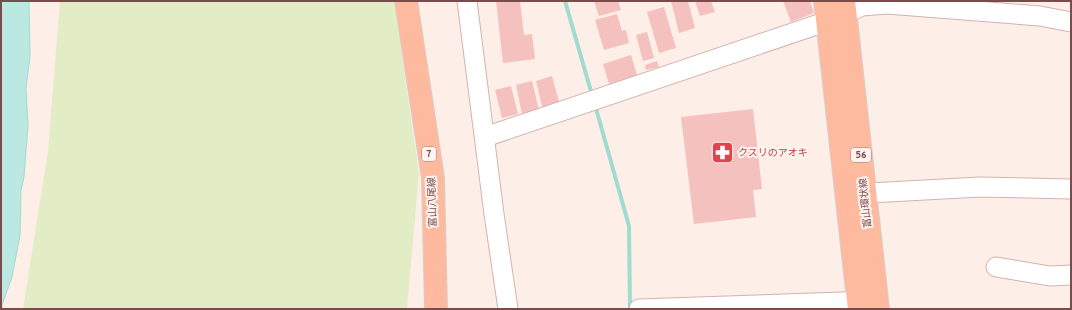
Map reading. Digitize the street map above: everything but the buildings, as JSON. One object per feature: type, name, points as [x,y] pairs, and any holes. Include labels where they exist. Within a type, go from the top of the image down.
[{"type":"main road","name":"富山八尾線","points":[[406,1],[433,178],[436,309]]},
{"type":"main road","name":"富山環状線","points":[[836,9],[868,305]]},
{"type":"street","points":[[467,1],[508,309]]},
{"type":"street","points":[[485,137],[602,97],[836,9],[887,4],[1040,16],[1071,22]]},
{"type":"street","points":[[856,194],[980,187],[1071,189]]},
{"type":"street","points":[[996,267],[1050,276],[1071,275]]},
{"type":"street","points":[[640,309],[868,305]]},
{"type":"green space","points":[[60,1],[394,1],[419,173],[407,309],[23,309],[48,151]]},
{"type":"water","points":[[1,1],[30,1],[30,56],[26,88],[28,125],[24,177],[21,190],[20,235],[12,277],[2,309],[1,309]]},
{"type":"waterway","points":[[565,1],[592,95]]},
{"type":"waterway","points":[[595,105],[629,226],[630,309]]},
{"type":"place","name":"クスリのアオキ","points":[[722,153]]}]
